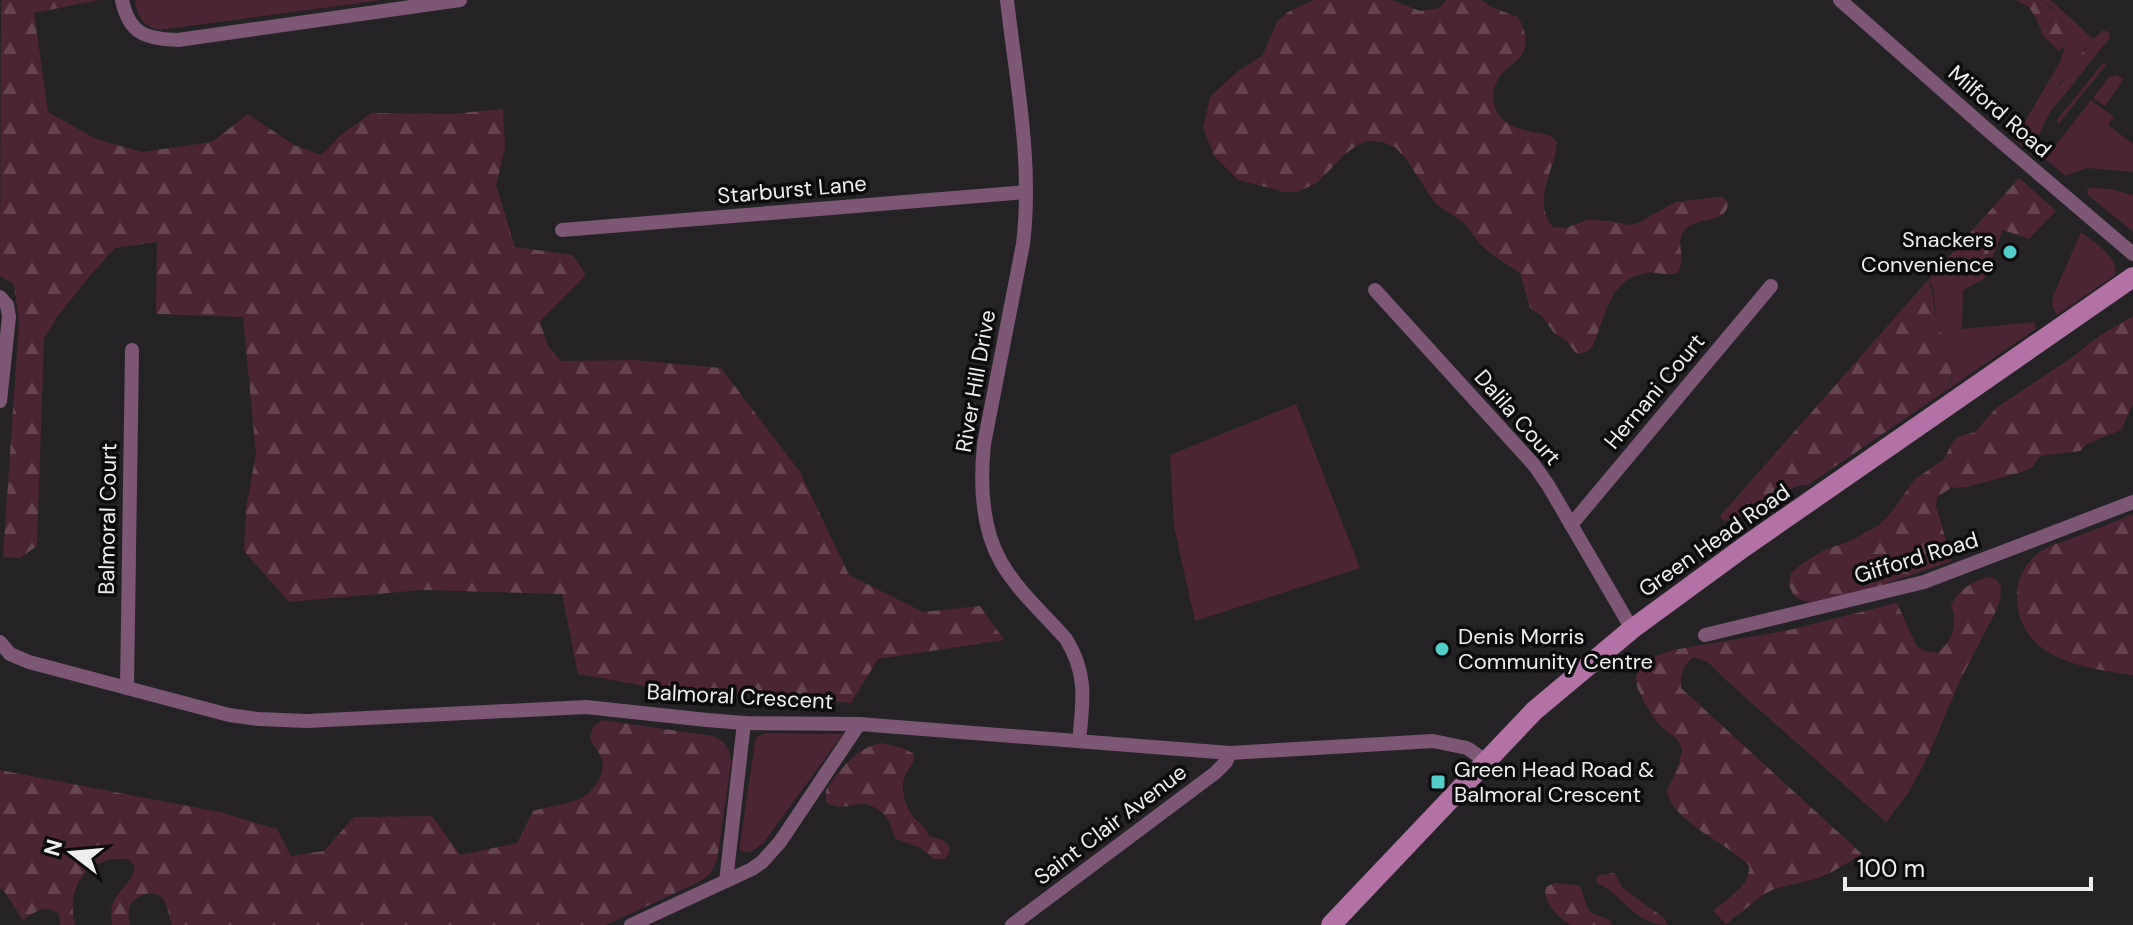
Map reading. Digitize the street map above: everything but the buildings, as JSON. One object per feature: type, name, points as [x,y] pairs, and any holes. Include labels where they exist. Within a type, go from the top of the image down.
[{"type":"street","points":[[122,0],[125,13],[136,30],[146,35],[178,40],[460,0]]},
{"type":"street","name":"River Hill Drive","points":[[1007,0],[1026,192],[1023,244],[984,444],[984,502],[992,543],[1002,564],[1074,652],[1082,674],[1083,688],[1079,741]]},
{"type":"street","name":"Milford Road","points":[[1840,0],[2133,254]]},
{"type":"street","name":"Starburst Lane","points":[[562,230],[1026,192]]},
{"type":"street","name":"Green Head Road","points":[[1331,925],[1534,711],[1632,629],[1744,547],[2133,277]]},
{"type":"street","name":"Hernani Court","points":[[1571,525],[1771,286]]},
{"type":"street","name":"Dalila Court","points":[[1375,290],[1534,465],[1632,629]]},
{"type":"street","points":[[0,297],[7,305],[9,317],[0,401]]},
{"type":"street","name":"Balmoral Court","points":[[127,688],[132,350]]},
{"type":"street","name":"Gifford Road","points":[[1705,635],[1924,582],[2133,502]]},
{"type":"street","name":"Balmoral Crescent","points":[[0,642],[10,654],[22,660],[229,715],[276,720],[586,707],[744,723],[859,724],[1230,753],[1433,741],[1467,748],[1486,761]]},
{"type":"street","points":[[726,881],[744,723]]},
{"type":"street","points":[[631,925],[752,869],[771,853],[859,724]]},
{"type":"street","name":"Saint Clair Avenue","points":[[1012,925],[1215,773],[1230,753]]},
{"type":"green space","points":[[1,0],[99,0],[34,13],[48,112],[96,139],[142,152],[212,142],[248,114],[294,145],[321,155],[341,135],[371,113],[450,114],[503,109],[505,148],[496,185],[515,247],[573,255],[586,275],[540,321],[548,346],[561,361],[634,360],[721,368],[800,472],[849,575],[923,612],[980,606],[1004,640],[878,659],[851,703],[650,687],[578,674],[562,594],[422,590],[289,602],[244,551],[246,508],[256,454],[243,317],[156,314],[157,242],[115,248],[57,317],[44,338],[37,546],[20,558],[3,557],[19,322],[14,284],[0,276]]},
{"type":"green space","points":[[135,0],[383,0],[160,30],[142,20]]},
{"type":"green space","points":[[1314,0],[1392,0],[1420,11],[1439,8],[1446,0],[1481,0],[1518,17],[1524,31],[1525,47],[1521,56],[1500,76],[1495,88],[1495,106],[1510,125],[1548,135],[1557,143],[1544,197],[1547,218],[1553,227],[1565,228],[1588,220],[1630,225],[1675,202],[1718,197],[1728,202],[1727,209],[1718,217],[1696,223],[1684,231],[1677,273],[1645,273],[1623,284],[1610,302],[1592,347],[1579,354],[1575,352],[1567,341],[1554,333],[1542,316],[1530,308],[1520,273],[1491,254],[1464,223],[1435,203],[1395,147],[1367,141],[1356,146],[1317,183],[1297,192],[1284,192],[1238,180],[1214,156],[1203,128],[1210,97],[1238,71],[1262,56],[1277,22],[1288,12]]},
{"type":"green space","points":[[2016,0],[2042,0],[2060,17],[2068,31],[2068,38],[2059,51],[2043,36],[2029,7]]},
{"type":"green space","points":[[2042,0],[2051,0],[2093,39],[2103,30],[2108,32],[2110,38],[2099,51],[2099,48],[2087,47],[2069,63],[2065,79],[2059,83],[2059,93],[2065,94],[2036,139],[2023,147],[2014,140],[2060,62],[2066,43],[2053,8]]},
{"type":"green space","points":[[2094,45],[2099,51],[2065,94],[2059,93],[2058,86],[2065,79],[2068,65]]},
{"type":"green space","points":[[2103,63],[2105,66],[2057,123],[2057,120]]},
{"type":"green space","points":[[2117,75],[2124,79],[2105,106],[2093,98],[2109,77]]},
{"type":"green space","points":[[2091,100],[2114,117],[2108,125],[2133,144],[2133,172],[2087,168],[2066,176],[2045,159]]},
{"type":"green space","points":[[2019,178],[2056,211],[2029,239],[2003,230],[2000,238],[1990,245],[1987,262],[1960,277],[1951,281],[1936,271]]},
{"type":"green space","points":[[2087,189],[2133,195],[2133,232],[2088,195]]},
{"type":"green space","points":[[2081,232],[2109,256],[2115,275],[2057,315],[2052,305],[2053,296]]},
{"type":"green space","points":[[2000,238],[1984,279],[1963,290],[1962,329],[2034,322],[2036,329],[1944,392],[1951,381],[1950,359],[1936,318],[1933,288],[1928,280],[1936,271],[1955,279],[1987,262],[1990,245]]},
{"type":"green space","points":[[1928,280],[1951,367],[1944,392],[1808,485],[1790,490],[1778,504],[1723,521],[1720,516]]},
{"type":"green space","points":[[2133,316],[2133,404],[2121,430],[2087,444],[2080,451],[2040,456],[2032,467],[2022,472],[1967,487],[1951,488],[1937,497],[1936,506],[1952,561],[1879,586],[1810,602],[1794,596],[1789,585],[1791,573],[1800,565],[1824,550],[1850,541],[1879,525],[1914,480],[1944,459],[1953,441],[1975,432],[1996,408]]},
{"type":"green space","points":[[1296,404],[1360,568],[1195,621],[1174,527],[1170,455]]},
{"type":"green space","points":[[2133,514],[2133,675],[2093,668],[2055,656],[2027,632],[2019,614],[2017,592],[2024,569],[2048,547]]},
{"type":"green space","points":[[1989,577],[1996,579],[2001,587],[1994,615],[1960,680],[1930,752],[1909,792],[1886,822],[1708,662],[1693,657],[1687,664],[1681,688],[1862,854],[1815,879],[1774,889],[1726,924],[1713,911],[1742,886],[1749,866],[1690,823],[1671,802],[1667,791],[1682,749],[1677,739],[1653,717],[1644,702],[1637,687],[1636,677],[1640,666],[1653,657],[1673,650],[1785,631],[1897,603],[1916,645],[1924,651],[1937,653],[1953,632],[1951,605],[1954,600],[1967,586]]},
{"type":"green space","points":[[602,720],[713,736],[726,746],[731,763],[717,860],[710,874],[606,925],[172,925],[164,900],[151,893],[137,898],[130,905],[130,925],[112,925],[115,898],[128,882],[135,866],[128,859],[101,862],[83,876],[73,898],[75,925],[60,925],[59,914],[50,909],[23,920],[0,889],[0,770],[219,812],[277,829],[291,856],[324,851],[354,817],[432,816],[460,855],[517,843],[533,811],[572,802],[587,794],[602,772],[601,757],[590,738],[593,727]]},
{"type":"green space","points":[[765,733],[843,734],[764,842],[753,850],[743,852],[740,844],[755,742]]},
{"type":"green space","points":[[881,743],[914,754],[904,780],[905,799],[911,813],[929,836],[949,845],[949,854],[945,859],[934,859],[921,848],[896,839],[887,819],[868,805],[841,807],[826,802],[826,790],[843,767],[856,754]]},
{"type":"green space","points":[[1614,873],[1623,888],[1664,918],[1668,925],[1644,919],[1597,882],[1599,875]]},
{"type":"green space","points":[[1555,883],[1577,885],[1589,910],[1610,920],[1612,925],[1571,925],[1566,922],[1556,914],[1546,898],[1546,887]]},
{"type":"place","name":"Snackers Convenience","points":[[2010,252]]},
{"type":"place","name":"Denis Morris Community Centre","points":[[1442,649]]},
{"type":"place","name":"Green Head Road & Balmoral Crescent","points":[[1438,782]]}]
